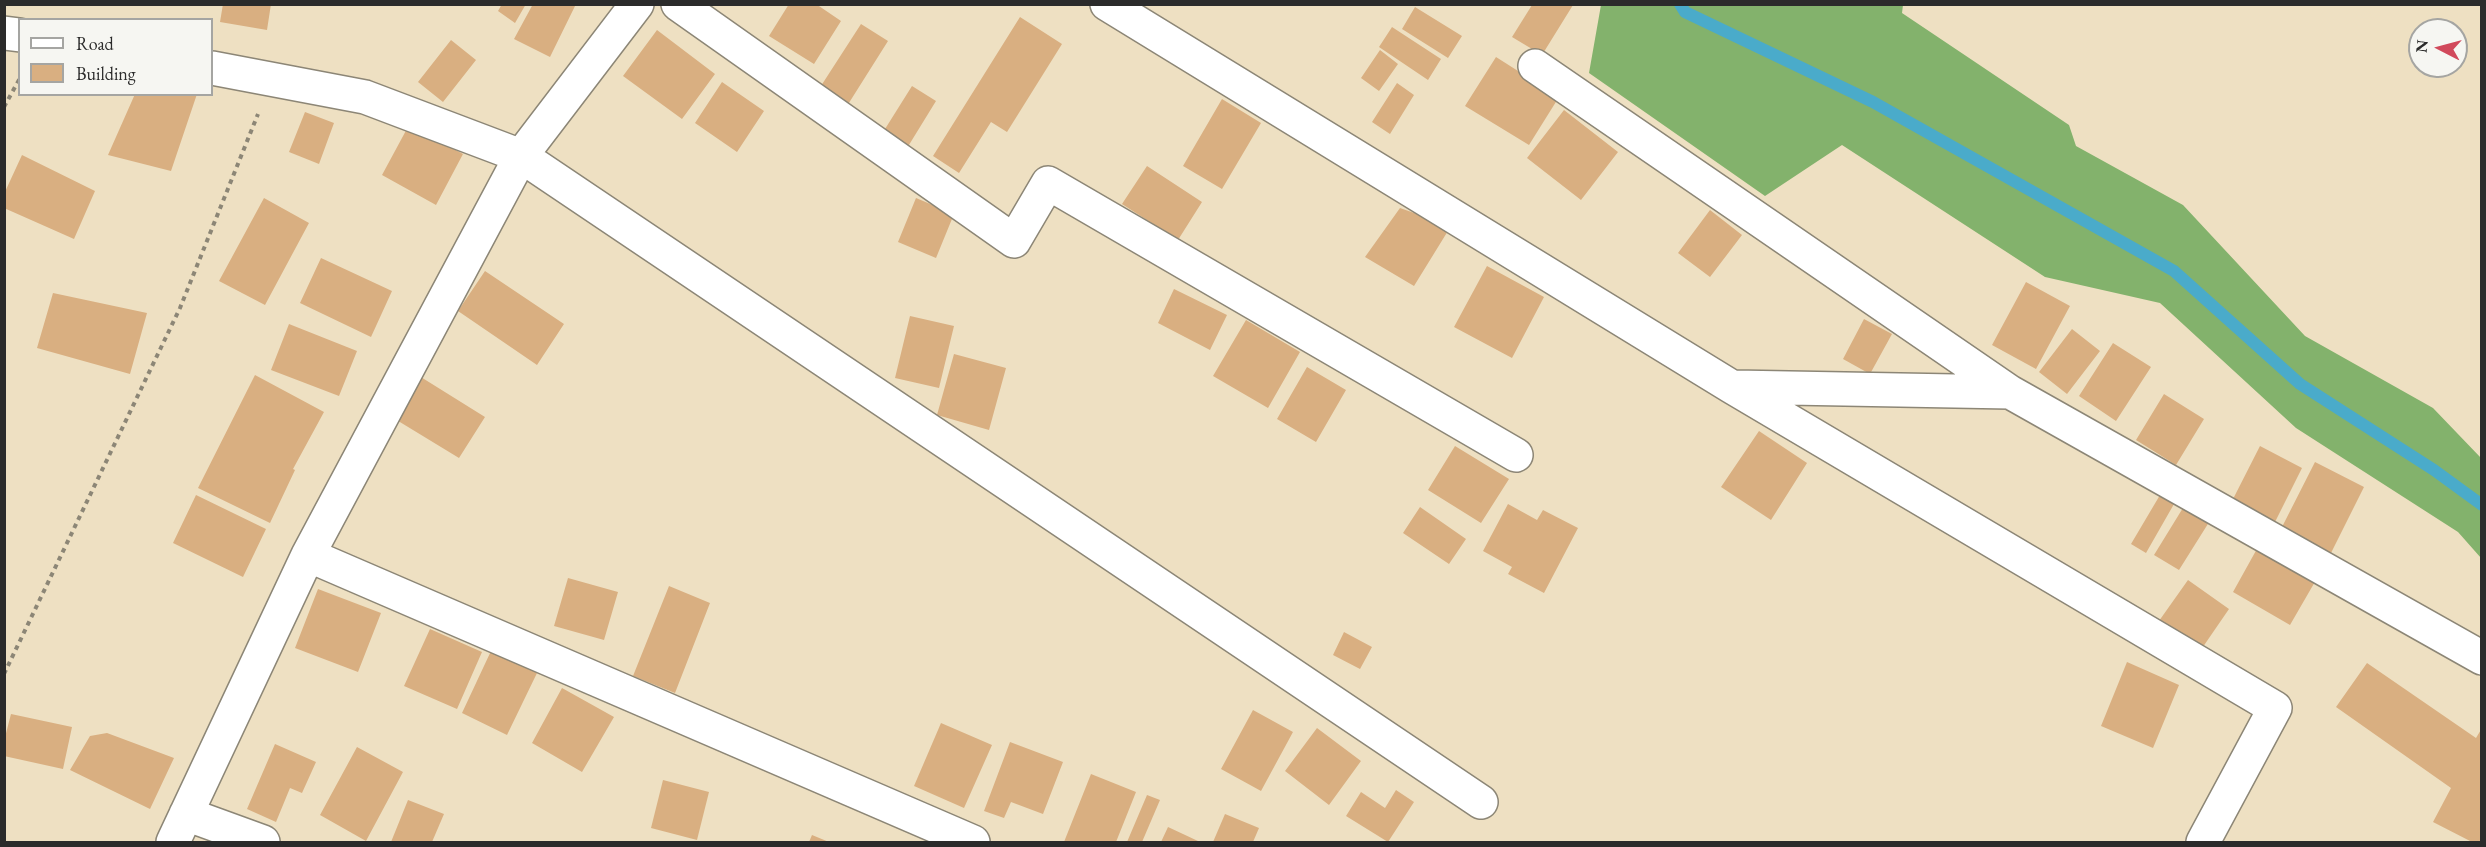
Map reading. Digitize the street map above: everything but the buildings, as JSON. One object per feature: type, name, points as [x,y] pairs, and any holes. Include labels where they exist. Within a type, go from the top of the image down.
[{"type":"street","points":[[263,843],[180,828],[308,555],[521,156],[637,4]]},
{"type":"street","points":[[678,4],[1014,240],[1048,183],[1516,455]]},
{"type":"street","points":[[1107,4],[1732,387],[2275,708],[2203,843]]},
{"type":"street","points":[[1535,66],[2010,392],[2481,658]]},
{"type":"street","points":[[213,68],[365,97],[521,156],[1480,802]]},
{"type":"street","points":[[1732,387],[2010,392]]},
{"type":"street","points":[[308,555],[973,843]]},
{"type":"path","points":[[4,674],[180,308],[272,80]]},
{"type":"path","points":[[4,107],[18,82]]},
{"type":"green space","points":[[1601,5],[1903,5],[1902,13],[2069,125],[2076,146],[2183,205],[2305,336],[2433,408],[2481,458],[2481,558],[2458,532],[2296,428],[2160,303],[2045,277],[1842,145],[1765,196],[1589,73]]},
{"type":"waterway","points":[[1680,4],[1685,12],[1873,102],[2174,271],[2300,384],[2434,470],[2482,505]]}]
